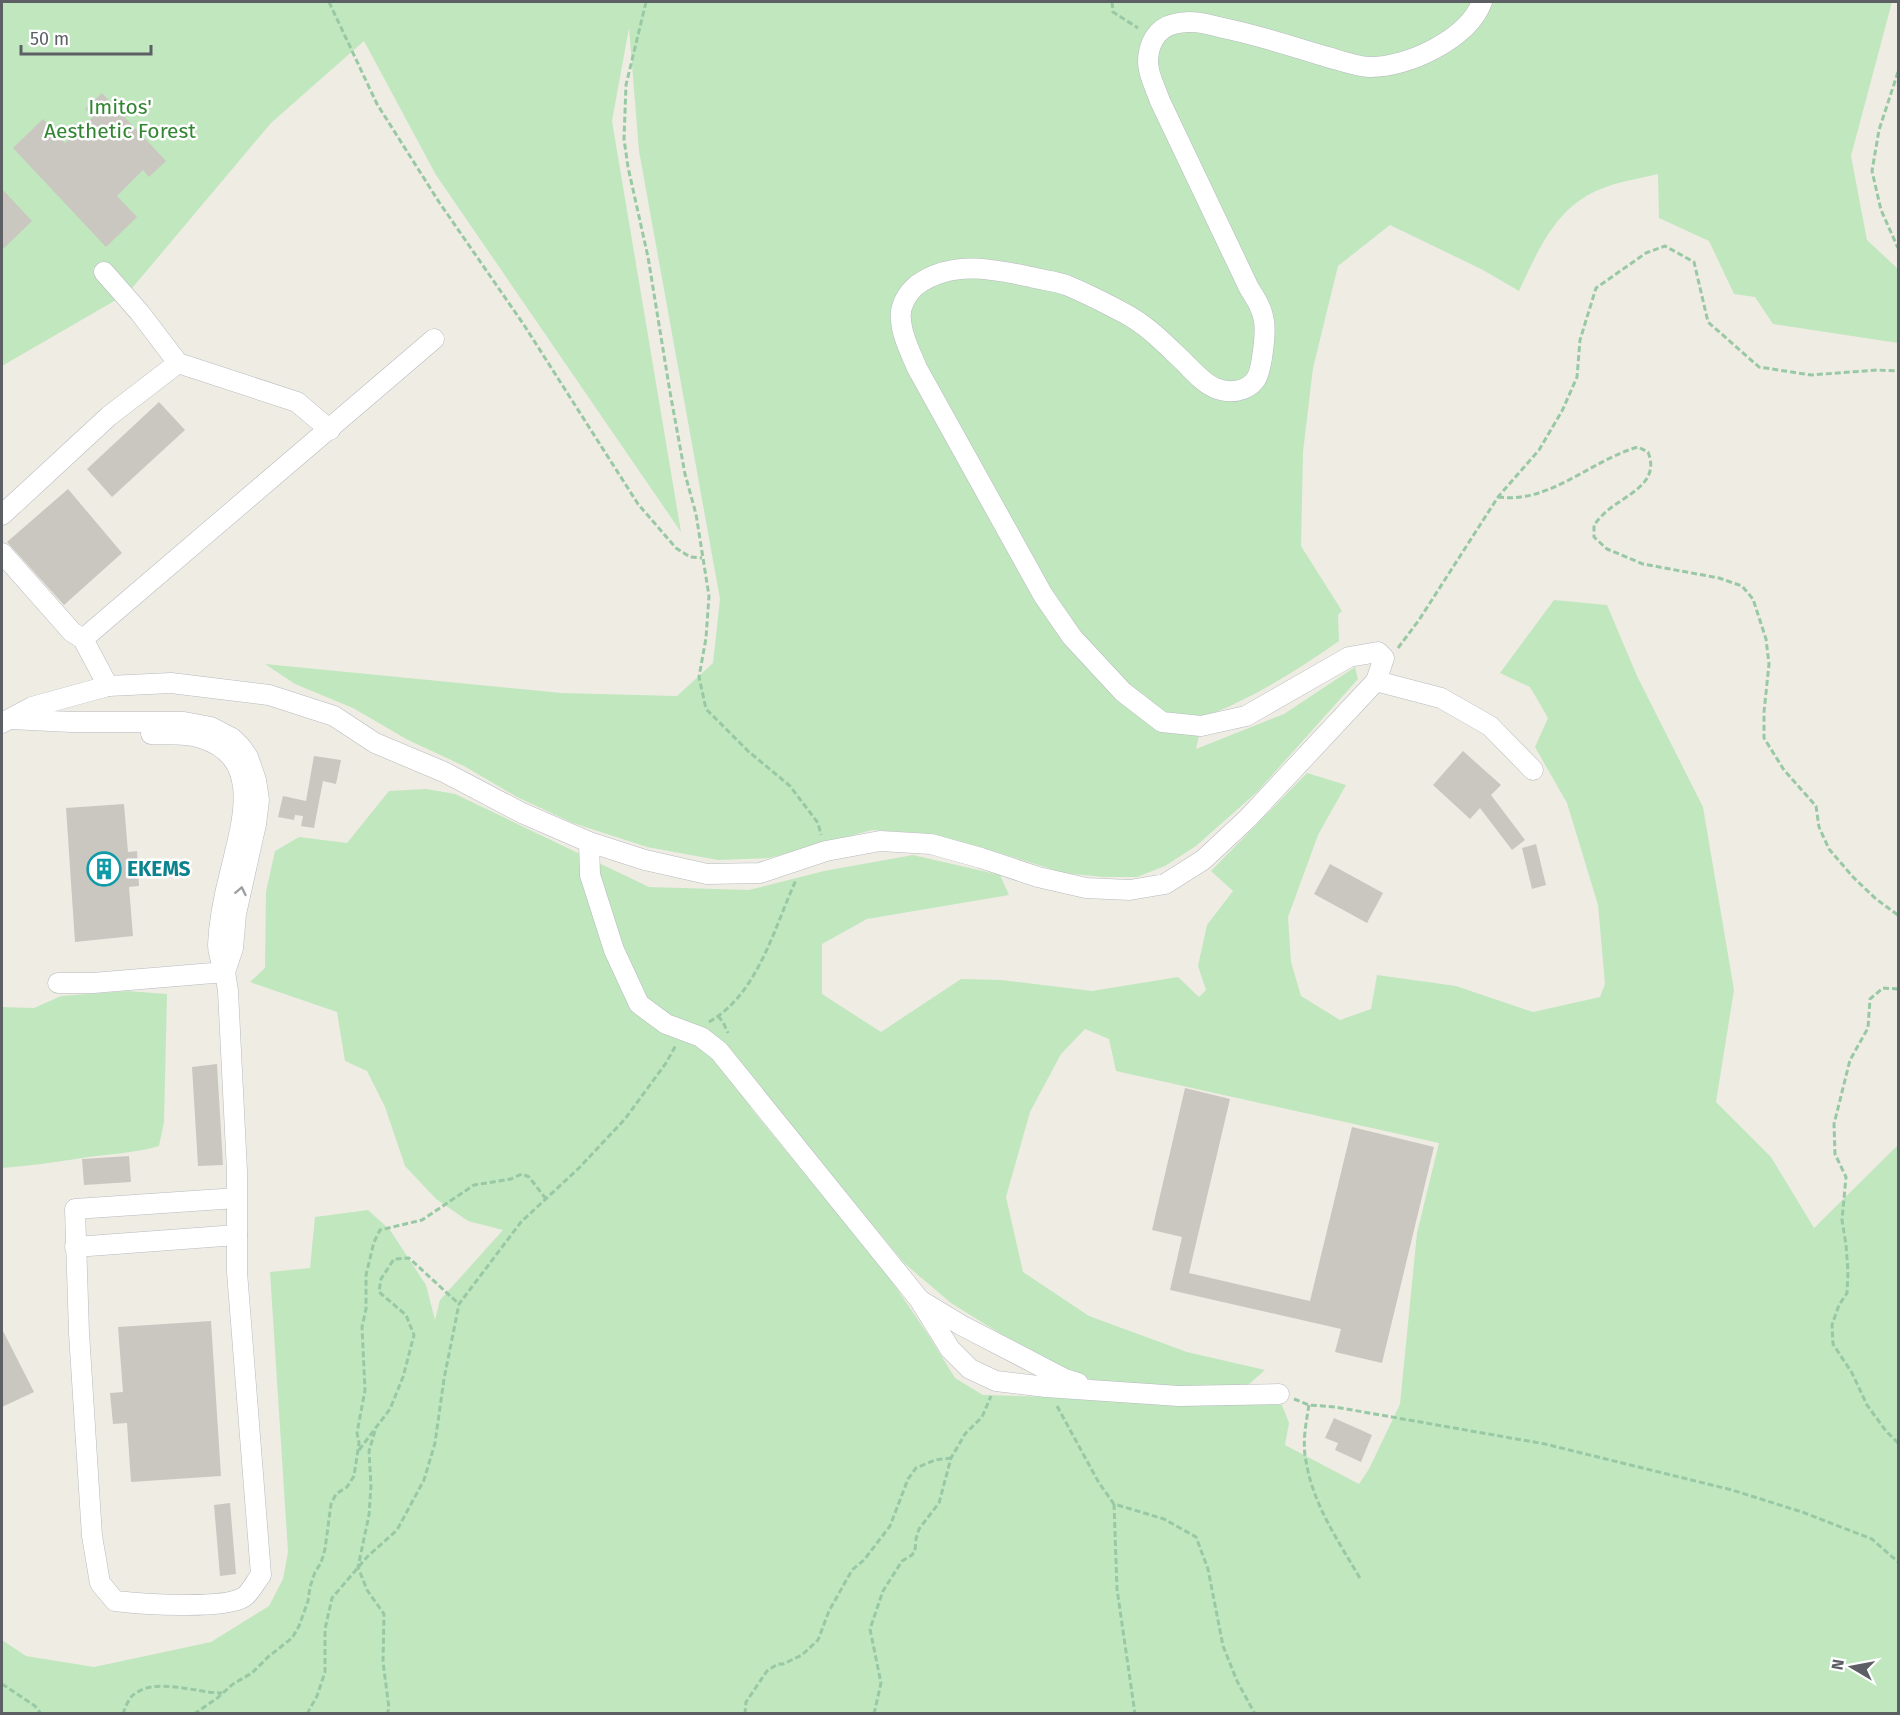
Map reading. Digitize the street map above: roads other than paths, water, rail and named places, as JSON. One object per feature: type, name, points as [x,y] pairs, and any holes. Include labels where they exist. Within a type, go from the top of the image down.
[{"type":"street","points":[[6,721],[32,707],[108,686],[171,683],[269,695],[334,716],[375,743],[444,772],[522,813],[589,843],[645,860],[706,874],[760,873],[826,851],[880,841],[931,844],[1038,877],[1086,888],[1130,890],[1165,884],[1203,860],[1248,818],[1376,681],[1384,658],[1378,652],[1349,657],[1246,716],[1201,726],[1162,722],[1115,684],[1072,637],[1043,595],[917,368],[900,320],[903,304],[912,289],[929,276],[947,270],[973,267],[1063,284],[1127,314],[1156,335],[1200,377],[1215,388],[1234,392],[1247,387],[1257,378],[1265,334],[1264,320],[1260,306],[1249,288],[1160,101],[1148,63],[1152,40],[1160,31],[1172,24],[1198,22],[1258,35],[1367,67],[1383,66],[1400,64],[1440,45],[1470,20],[1482,2]]},
{"type":"street","points":[[104,272],[140,313],[178,363],[297,402],[330,430]]},
{"type":"street","points":[[83,639],[434,339]]},
{"type":"street","points":[[2,515],[109,416],[178,363]]},
{"type":"street","points":[[2,553],[72,632],[83,639],[108,686]]},
{"type":"street","points":[[1376,681],[1441,698],[1480,720],[1490,726],[1533,770]]},
{"type":"street","points":[[6,721],[29,732],[199,737],[231,755],[241,772],[252,800],[224,898],[225,972],[233,1068],[237,1198],[237,1272],[261,1575],[244,1597],[220,1603],[150,1605],[115,1600],[100,1583],[91,1524],[75,1247],[75,1209],[237,1198]]},
{"type":"street","points":[[589,843],[590,875],[614,950],[639,1004],[666,1024],[701,1037],[719,1051],[919,1299],[950,1349],[970,1369],[996,1381],[1046,1387],[1179,1396],[1279,1394]]},
{"type":"street","points":[[58,983],[93,983],[225,972]]},
{"type":"street","points":[[75,1247],[237,1235]]},
{"type":"street","points":[[919,1299],[961,1325],[1065,1379],[1100,1390]]},
{"type":"place","name":"EKEMS","points":[[104,869]]},
{"type":"park label","name":"Imitos' Aesthetic Forest","points":[[120,119]]}]
